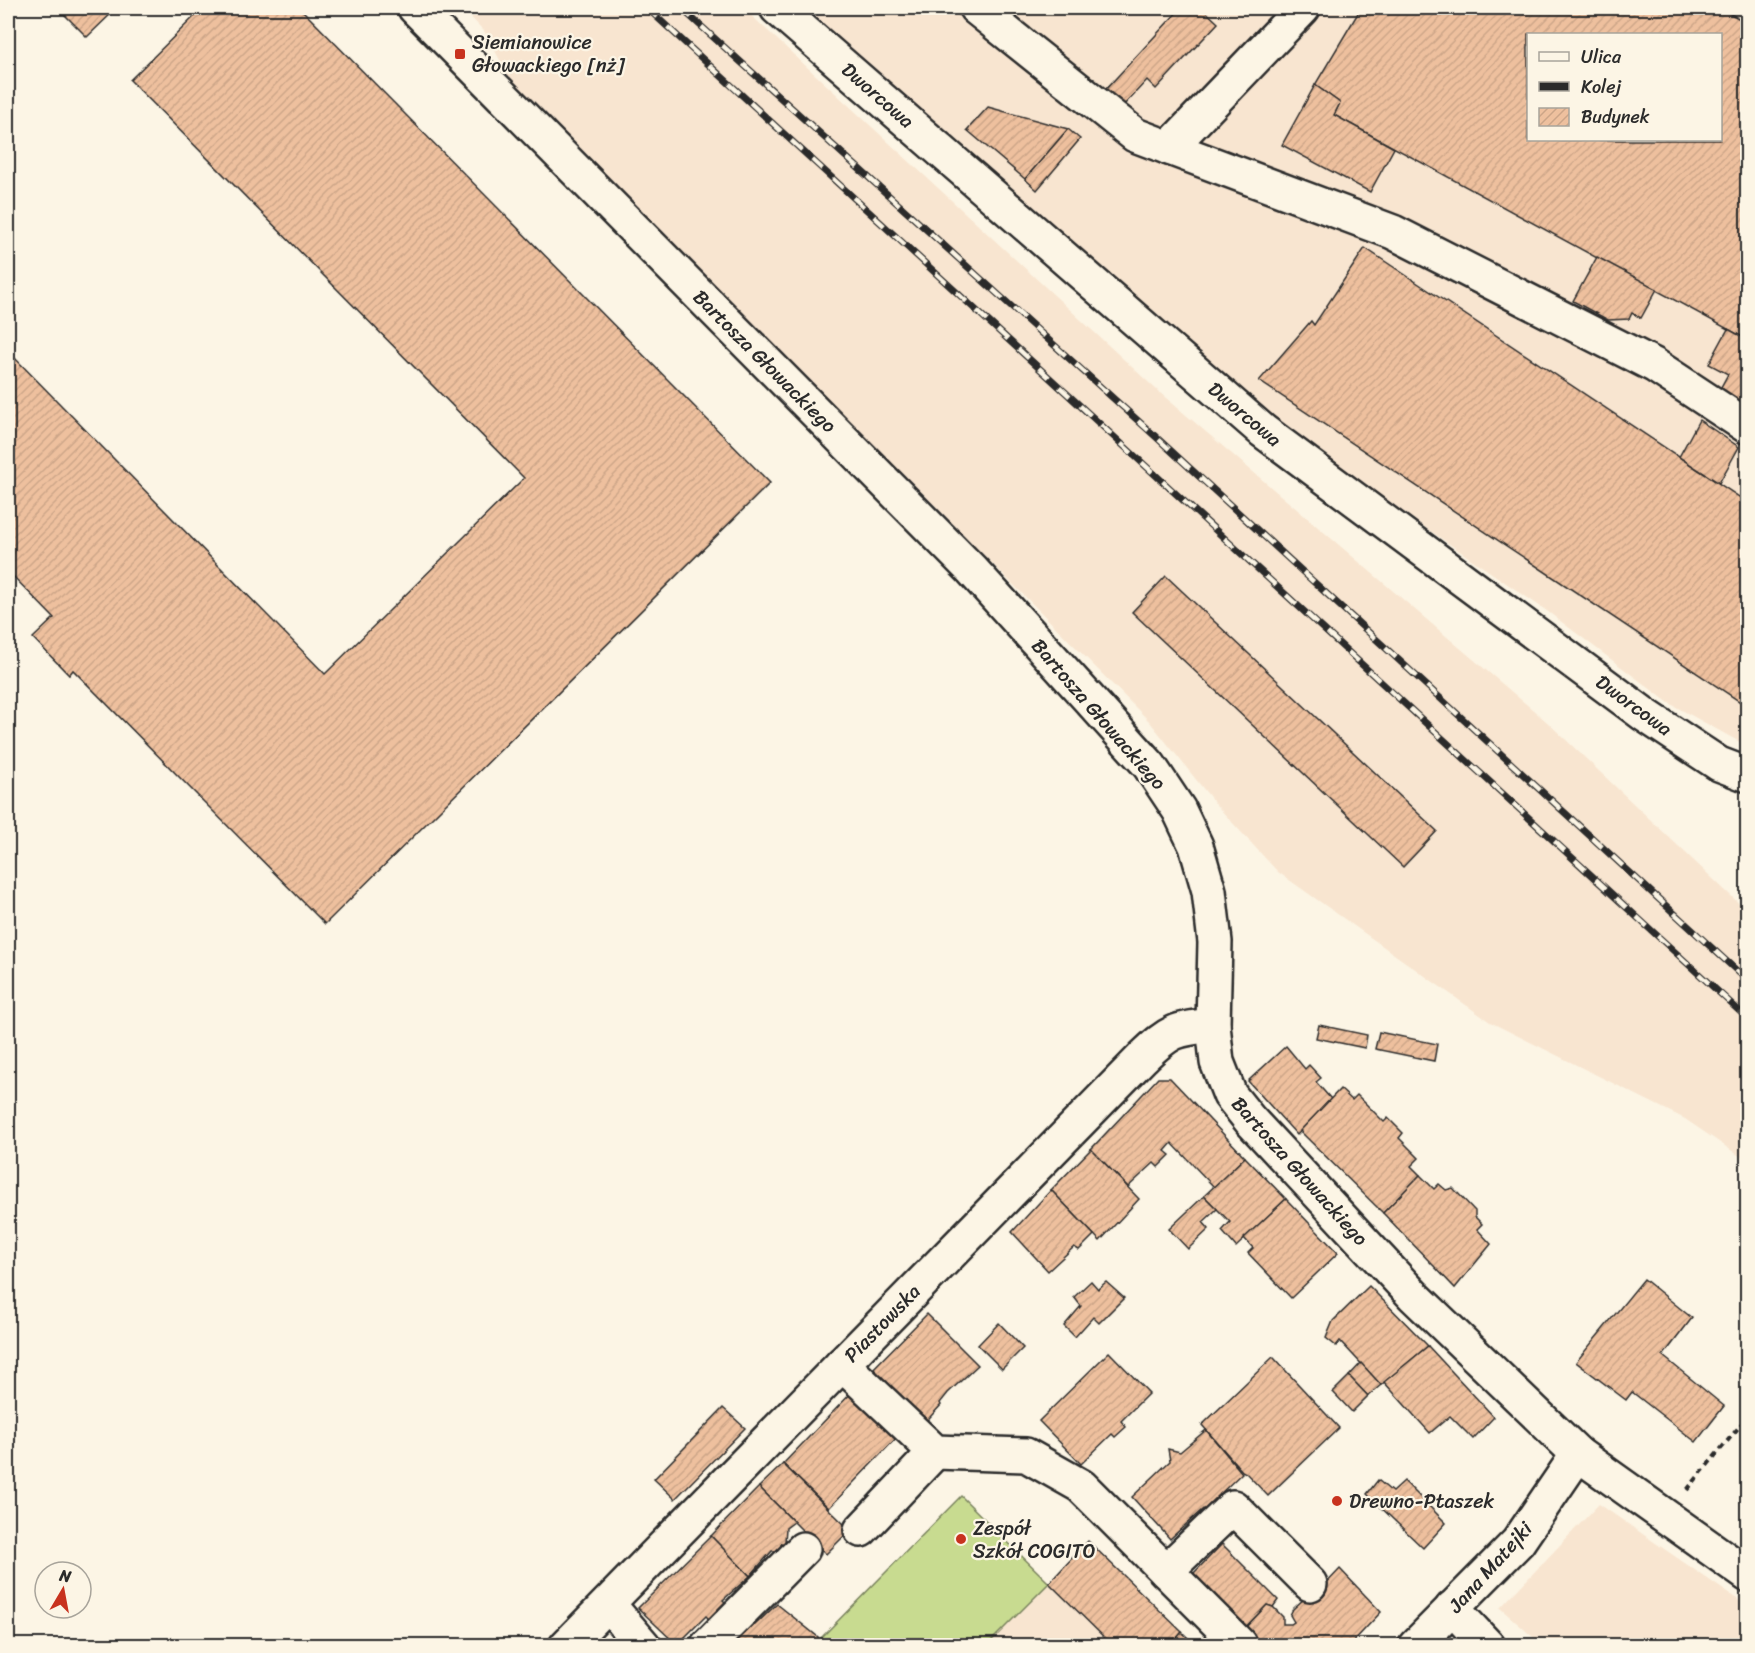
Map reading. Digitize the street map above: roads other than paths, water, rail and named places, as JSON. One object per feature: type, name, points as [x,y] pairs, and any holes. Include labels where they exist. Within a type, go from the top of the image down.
[{"type":"street","name":"Bartosza Głowackiego","points":[[415,8],[972,570],[1149,765],[1179,810],[1197,846],[1209,891],[1215,942],[1212,1025],[1217,1062],[1230,1095],[1250,1120],[1413,1295],[1578,1454],[1748,1575]]},
{"type":"street","name":"Dworcowa","points":[[777,8],[1263,431],[1645,715],[1719,764],[1748,775]]},
{"type":"street","points":[[976,8],[1135,135],[1393,232],[1654,364],[1748,427]]},
{"type":"street","points":[[1169,148],[1303,8]]},
{"type":"street","name":"Piastowska","points":[[566,1646],[1162,1039],[1182,1028],[1212,1025]]},
{"type":"street","points":[[842,1364],[935,1452],[1026,1455],[1081,1486],[1239,1644]]},
{"type":"street","points":[[861,1530],[935,1452]]},
{"type":"street","name":"Jana Matejki","points":[[1415,1646],[1518,1542],[1578,1454]]},
{"type":"street","points":[[1166,1571],[1233,1507],[1310,1584]]},
{"type":"street","points":[[707,1646],[803,1549]]},
{"type":"street","points":[[608,1604],[644,1646]]},
{"type":"street","points":[[1452,1608],[1488,1646]]},
{"type":"railway","points":[[647,8],[1748,1019]]},
{"type":"railway","points":[[681,8],[1155,436],[1748,981]]},
{"type":"place","name":"Siemianowice Głowackiego [nż]","points":[[460,54]]},
{"type":"place","name":"Drewno-Ptaszek","points":[[1337,1501]]},
{"type":"place","name":"Zespół Szkół COGITO","points":[[961,1539]]}]
